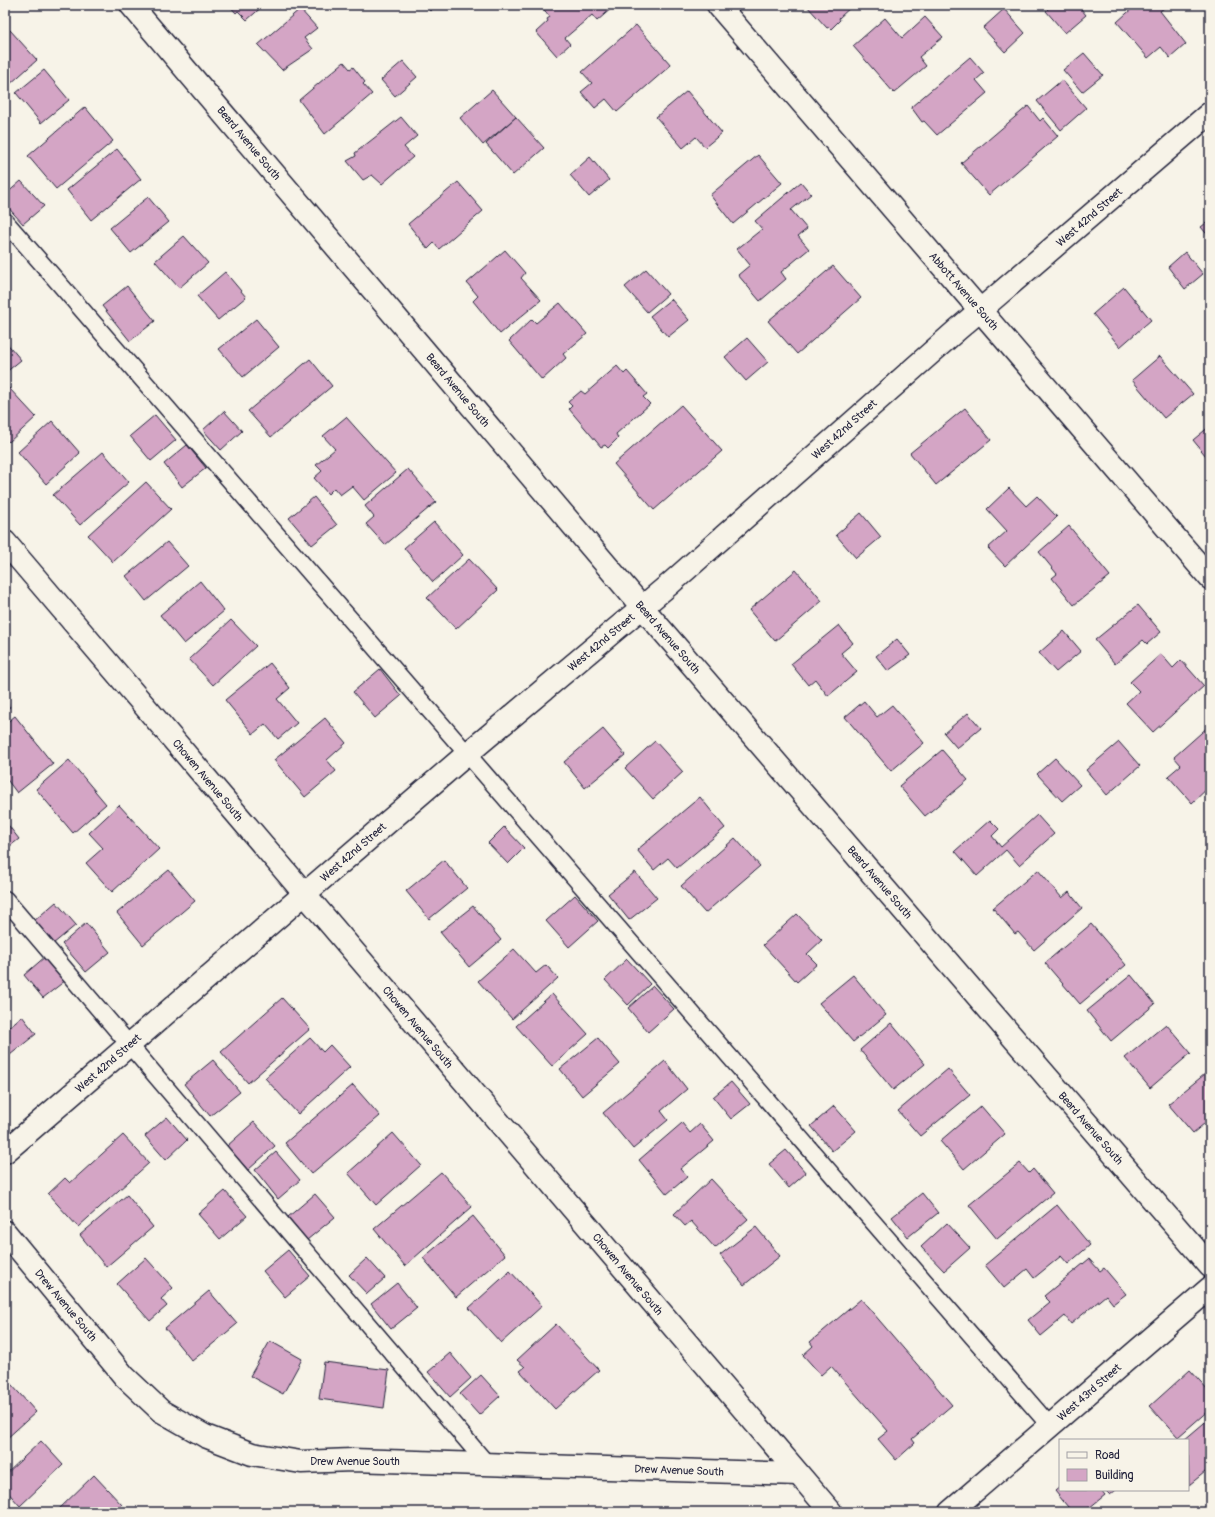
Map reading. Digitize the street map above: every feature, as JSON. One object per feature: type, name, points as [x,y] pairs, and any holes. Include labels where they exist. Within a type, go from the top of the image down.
[{"type":"street","name":"Beard Avenue South","points":[[131,5],[642,607],[1210,1266]]},
{"type":"street","name":"Abbott Avenue South","points":[[718,5],[1210,578]]},
{"type":"street","name":"West 42nd Street","points":[[5,1152],[467,754],[642,607],[980,310],[1210,113]]},
{"type":"street","name":"Chowen Avenue South","points":[[5,542],[830,1512]]},
{"type":"street","name":"Drew Avenue South","points":[[5,1232],[124,1376],[162,1411],[205,1436],[252,1454],[302,1462],[352,1460],[798,1474]]},
{"type":"street","name":"West 43rd Street","points":[[950,1512],[1210,1288]]},
{"type":"lane","points":[[5,221],[1050,1426]]},
{"type":"lane","points":[[5,899],[487,1464]]},
{"type":"building","points":[[229,5],[264,5],[247,20],[238,11],[236,13]]},
{"type":"building","points":[[425,5],[437,5],[430,11]]},
{"type":"building","points":[[612,5],[613,7],[597,21],[592,15],[565,38],[570,44],[557,56],[536,32],[548,21],[547,19],[550,17],[541,6]]},
{"type":"building","points":[[806,5],[853,5],[839,18],[840,20],[831,29],[829,27],[827,28]]},
{"type":"building","points":[[1052,5],[1086,5],[1081,9],[1086,15],[1065,33],[1046,11]]},
{"type":"building","points":[[1136,5],[1161,5],[1164,8],[1160,11],[1186,44],[1170,58],[1161,47],[1148,58],[1117,22]]},
{"type":"building","points":[[300,9],[317,28],[304,38],[313,49],[282,70],[258,45]]},
{"type":"building","points":[[1004,9],[1025,33],[1005,52],[983,28]]},
{"type":"building","points":[[925,17],[943,37],[919,57],[926,66],[894,93],[853,46],[885,18],[902,38]]},
{"type":"building","points":[[636,25],[671,65],[617,112],[606,99],[595,108],[581,92],[592,83],[582,72]]},
{"type":"building","points":[[10,30],[37,60],[9,85],[5,80],[5,34]]},
{"type":"building","points":[[1084,53],[1103,75],[1082,92],[1063,70]]},
{"type":"building","points":[[970,57],[984,73],[976,80],[987,93],[937,135],[924,121],[922,122],[911,107]]},
{"type":"building","points":[[403,61],[417,77],[395,96],[381,80]]},
{"type":"building","points":[[344,62],[350,69],[353,67],[365,82],[363,84],[372,94],[325,134],[299,100]]},
{"type":"building","points":[[44,70],[69,100],[41,123],[16,93]]},
{"type":"building","points":[[1062,80],[1086,108],[1061,130],[1037,101]]},
{"type":"building","points":[[492,90],[516,117],[483,145],[460,118]]},
{"type":"building","points":[[687,91],[722,133],[705,147],[696,137],[683,148],[656,117]]},
{"type":"building","points":[[1028,106],[1040,121],[1043,118],[1058,136],[989,195],[961,163]]},
{"type":"building","points":[[85,107],[113,141],[56,189],[28,156]]},
{"type":"building","points":[[401,117],[417,136],[404,147],[413,157],[382,184],[372,175],[363,180],[347,161],[356,156],[355,153]]},
{"type":"building","points":[[516,117],[544,148],[513,175],[486,144]]},
{"type":"building","points":[[117,149],[141,179],[91,220],[67,190]]},
{"type":"building","points":[[758,155],[782,183],[733,224],[710,195]]},
{"type":"building","points":[[590,157],[609,180],[589,197],[570,175]]},
{"type":"building","points":[[21,181],[44,206],[23,224],[5,204],[5,195]]},
{"type":"building","points":[[458,182],[483,211],[439,249],[434,243],[428,249],[408,224]]},
{"type":"building","points":[[801,182],[811,194],[791,210],[807,229],[798,236],[809,249],[781,272],[786,279],[760,301],[738,275],[750,265],[737,249],[762,229],[755,221]]},
{"type":"building","points":[[148,197],[169,222],[131,253],[110,228]]},
{"type":"building","points":[[1210,220],[1210,238],[1201,227]]},
{"type":"building","points":[[184,236],[208,263],[179,288],[155,261]]},
{"type":"building","points":[[505,250],[525,273],[521,278],[541,300],[500,334],[473,301],[478,296],[467,283]]},
{"type":"building","points":[[1185,252],[1203,274],[1185,289],[1168,267]]},
{"type":"building","points":[[833,266],[861,298],[797,354],[768,321]]},
{"type":"building","points":[[646,269],[668,294],[647,312],[625,287]]},
{"type":"building","points":[[225,272],[246,297],[218,320],[197,296]]},
{"type":"building","points":[[127,286],[155,321],[130,341],[102,306]]},
{"type":"building","points":[[1124,287],[1151,320],[1120,347],[1093,314]]},
{"type":"building","points":[[671,299],[689,320],[668,337],[650,316]]},
{"type":"building","points":[[560,303],[587,334],[563,354],[566,358],[542,380],[509,341],[532,319],[536,323]]},
{"type":"building","points":[[256,319],[279,347],[243,377],[219,349]]},
{"type":"building","points":[[747,338],[768,362],[746,381],[725,357]]},
{"type":"building","points":[[5,341],[21,360],[5,373]]},
{"type":"building","points":[[1160,356],[1193,394],[1164,418],[1132,380]]},
{"type":"building","points":[[310,359],[332,386],[271,437],[248,411]]},
{"type":"building","points":[[617,366],[624,374],[627,371],[647,394],[643,397],[650,404],[616,434],[618,438],[608,448],[605,445],[601,447],[569,409],[572,406],[568,402],[581,391],[585,394]]},
{"type":"building","points":[[9,388],[36,417],[9,442],[5,438],[5,392]]},
{"type":"building","points":[[681,405],[722,451],[654,510],[614,464]]},
{"type":"building","points":[[965,408],[991,440],[936,485],[910,453]]},
{"type":"building","points":[[224,411],[242,431],[221,450],[203,430]]},
{"type":"building","points":[[155,415],[176,440],[151,461],[130,436]]},
{"type":"building","points":[[346,417],[396,473],[364,500],[352,486],[340,495],[334,488],[328,494],[314,478],[322,471],[316,465],[335,449],[323,436]]},
{"type":"building","points":[[52,421],[80,453],[46,484],[18,452]]},
{"type":"building","points":[[1210,426],[1210,461],[1193,440]]},
{"type":"building","points":[[187,445],[206,468],[182,487],[164,464]]},
{"type":"building","points":[[103,452],[129,482],[80,525],[53,495]]},
{"type":"building","points":[[408,469],[436,502],[385,545],[366,524],[374,517],[365,506]]},
{"type":"building","points":[[146,482],[171,509],[113,562],[88,535]]},
{"type":"building","points":[[1009,488],[1026,506],[1037,496],[1057,517],[1005,566],[988,548],[1007,531],[987,509]]},
{"type":"building","points":[[314,497],[337,525],[312,545],[289,518]]},
{"type":"building","points":[[861,513],[881,537],[856,558],[836,535]]},
{"type":"building","points":[[434,522],[463,555],[433,582],[404,548]]},
{"type":"building","points":[[1069,526],[1110,576],[1074,605],[1052,578],[1057,574],[1039,552]]},
{"type":"building","points":[[167,542],[188,566],[146,601],[126,576]]},
{"type":"building","points":[[469,559],[498,590],[456,629],[427,598]]},
{"type":"building","points":[[796,570],[822,601],[775,641],[749,610]]},
{"type":"building","points":[[200,581],[224,611],[184,644],[160,615]]},
{"type":"building","points":[[1138,605],[1161,632],[1147,644],[1143,640],[1115,664],[1095,640]]},
{"type":"building","points":[[231,620],[256,646],[213,685],[189,659]]},
{"type":"building","points":[[839,625],[853,643],[841,653],[857,672],[828,696],[815,679],[808,685],[791,664]]},
{"type":"building","points":[[1064,631],[1081,651],[1056,672],[1039,653]]},
{"type":"building","points":[[897,639],[910,655],[888,671],[876,656]]},
{"type":"building","points":[[1161,654],[1173,668],[1181,660],[1204,686],[1153,732],[1126,703],[1139,691],[1130,682]]},
{"type":"building","points":[[270,663],[290,688],[277,699],[297,723],[278,739],[265,724],[253,734],[225,700]]},
{"type":"building","points":[[380,669],[401,696],[375,718],[353,692]]},
{"type":"building","points":[[5,701],[10,707],[5,712]]},
{"type":"building","points":[[864,701],[877,717],[892,705],[924,743],[891,771],[845,717]]},
{"type":"building","points":[[968,713],[981,728],[957,748],[944,733]]},
{"type":"building","points":[[15,716],[53,764],[17,793],[5,777],[5,724]]},
{"type":"building","points":[[325,718],[346,743],[327,760],[336,771],[305,797],[274,760]]},
{"type":"building","points":[[1210,725],[1210,786],[1192,803],[1168,776],[1181,765],[1174,757]]},
{"type":"building","points":[[603,729],[625,755],[585,788],[564,762]]},
{"type":"building","points":[[655,741],[683,772],[653,799],[625,768]]},
{"type":"building","points":[[1119,742],[1140,766],[1107,795],[1086,770]]},
{"type":"building","points":[[942,750],[968,780],[925,816],[899,786]]},
{"type":"building","points":[[1055,758],[1080,785],[1062,801],[1037,774]]},
{"type":"building","points":[[69,760],[106,804],[73,833],[36,789]]},
{"type":"building","points":[[700,797],[725,828],[677,868],[668,858],[654,870],[637,850]]},
{"type":"building","points":[[119,805],[159,849],[112,892],[86,863],[103,848],[89,833]]},
{"type":"building","points":[[1037,815],[1054,834],[1019,865],[1006,850],[977,876],[955,851],[990,820],[999,829],[992,836],[1001,847]]},
{"type":"building","points":[[5,821],[19,839],[5,850]]},
{"type":"building","points":[[504,827],[524,848],[508,864],[488,843]]},
{"type":"building","points":[[735,838],[760,866],[705,913],[681,886]]},
{"type":"building","points":[[444,860],[467,888],[429,919],[406,891]]},
{"type":"building","points":[[169,870],[195,901],[143,945],[117,913]]},
{"type":"building","points":[[1038,870],[1062,898],[1069,892],[1082,908],[1034,950],[1018,932],[1015,934],[993,908]]},
{"type":"building","points":[[635,872],[657,898],[629,920],[608,894]]},
{"type":"building","points":[[575,895],[598,921],[569,947],[546,921]]},
{"type":"building","points":[[56,902],[76,925],[53,944],[34,921]]},
{"type":"building","points":[[473,906],[501,940],[469,967],[440,932]]},
{"type":"building","points":[[797,914],[822,940],[807,954],[817,964],[797,982],[763,945]]},
{"type":"building","points":[[86,923],[110,952],[86,972],[62,944]]},
{"type":"building","points":[[1091,924],[1126,965],[1080,1004],[1045,963]]},
{"type":"building","points":[[514,949],[536,973],[546,965],[558,978],[512,1019],[478,981]]},
{"type":"building","points":[[46,956],[66,980],[43,998],[24,975]]},
{"type":"building","points":[[627,959],[650,984],[628,1005],[605,980]]},
{"type":"building","points":[[853,975],[886,1015],[853,1042],[819,1003]]},
{"type":"building","points":[[1131,975],[1155,1004],[1111,1041],[1087,1011]]},
{"type":"building","points":[[653,986],[674,1009],[648,1032],[628,1008]]},
{"type":"building","points":[[552,994],[588,1034],[552,1066],[516,1026]]},
{"type":"building","points":[[282,998],[310,1029],[248,1083],[221,1052]]},
{"type":"building","points":[[22,1016],[36,1034],[5,1059],[5,1023],[9,1027]]},
{"type":"building","points":[[891,1023],[925,1064],[893,1090],[860,1050]]},
{"type":"building","points":[[1166,1024],[1191,1053],[1150,1088],[1125,1058]]},
{"type":"building","points":[[310,1038],[323,1052],[330,1045],[350,1067],[298,1114],[265,1078]]},
{"type":"building","points":[[598,1038],[620,1064],[582,1096],[560,1069]]},
{"type":"building","points":[[213,1060],[240,1092],[210,1116],[184,1084]]},
{"type":"building","points":[[665,1061],[687,1089],[661,1111],[668,1120],[633,1149],[603,1113]]},
{"type":"building","points":[[948,1069],[970,1095],[920,1136],[898,1111]]},
{"type":"building","points":[[1205,1074],[1210,1079],[1210,1119],[1193,1133],[1168,1104]]},
{"type":"building","points":[[731,1082],[750,1104],[731,1119],[713,1097]]},
{"type":"building","points":[[353,1085],[380,1116],[311,1174],[285,1143]]},
{"type":"building","points":[[834,1106],[856,1131],[832,1151],[811,1126]]},
{"type":"building","points":[[981,1106],[1005,1134],[964,1169],[940,1141]]},
{"type":"building","points":[[167,1117],[187,1140],[166,1160],[145,1136]]},
{"type":"building","points":[[254,1122],[275,1146],[248,1170],[227,1146]]},
{"type":"building","points":[[682,1123],[690,1133],[700,1124],[714,1141],[680,1169],[687,1177],[667,1194],[639,1160]]},
{"type":"building","points":[[393,1133],[421,1165],[376,1205],[348,1173]]},
{"type":"building","points":[[123,1135],[149,1163],[78,1227],[48,1194],[65,1178],[70,1183]]},
{"type":"building","points":[[786,1150],[806,1173],[789,1188],[769,1164]]},
{"type":"building","points":[[276,1152],[300,1180],[278,1199],[255,1170]]},
{"type":"building","points":[[1020,1163],[1029,1173],[1033,1169],[1053,1193],[997,1239],[969,1205]]},
{"type":"building","points":[[441,1172],[472,1207],[405,1266],[374,1229]]},
{"type":"building","points":[[711,1179],[748,1219],[715,1248],[691,1221],[685,1226],[674,1214]]},
{"type":"building","points":[[225,1191],[247,1216],[220,1239],[198,1214]]},
{"type":"building","points":[[922,1193],[938,1213],[908,1237],[892,1217]]},
{"type":"building","points":[[315,1194],[335,1217],[307,1240],[288,1217]]},
{"type":"building","points":[[127,1195],[153,1227],[106,1267],[80,1235]]},
{"type":"building","points":[[1057,1205],[1090,1245],[1068,1264],[1061,1256],[1034,1278],[1027,1269],[1004,1288],[985,1265]]},
{"type":"building","points":[[473,1216],[505,1255],[456,1297],[423,1258]]},
{"type":"building","points":[[947,1223],[970,1248],[944,1271],[921,1247]]},
{"type":"building","points":[[756,1227],[780,1256],[744,1285],[720,1255]]},
{"type":"building","points":[[288,1250],[310,1276],[285,1297],[263,1271]]},
{"type":"building","points":[[146,1258],[173,1288],[161,1299],[167,1306],[150,1321],[117,1284]]},
{"type":"building","points":[[367,1258],[385,1278],[367,1294],[349,1275]]},
{"type":"building","points":[[1089,1259],[1100,1271],[1104,1268],[1126,1294],[1113,1304],[1106,1295],[1071,1324],[1065,1316],[1041,1336],[1028,1320],[1050,1302],[1044,1296]]},
{"type":"building","points":[[510,1271],[542,1306],[501,1343],[469,1308]]},
{"type":"building","points":[[397,1283],[417,1308],[391,1329],[371,1304]]},
{"type":"building","points":[[209,1291],[237,1324],[192,1361],[165,1328]]},
{"type":"building","points":[[861,1299],[952,1405],[912,1439],[915,1443],[896,1460],[878,1439],[888,1431],[831,1366],[821,1375],[803,1355],[813,1346],[810,1342]]},
{"type":"building","points":[[556,1324],[599,1370],[555,1409],[520,1371],[525,1367],[517,1360]]},
{"type":"building","points":[[270,1341],[302,1359],[283,1394],[250,1376]]},
{"type":"building","points":[[450,1353],[471,1378],[450,1397],[428,1372]]},
{"type":"building","points":[[324,1362],[389,1370],[384,1408],[319,1399]]},
{"type":"building","points":[[1190,1370],[1210,1392],[1210,1409],[1178,1437],[1150,1406]]},
{"type":"building","points":[[481,1375],[500,1396],[479,1415],[460,1394]]},
{"type":"building","points":[[11,1384],[36,1412],[5,1440],[5,1390]]},
{"type":"building","points":[[1210,1418],[1210,1468],[1189,1485],[1189,1439],[1185,1439]]},
{"type":"building","points":[[41,1441],[63,1465],[20,1506],[5,1489],[5,1475]]},
{"type":"building","points":[[94,1475],[122,1505],[114,1512],[56,1512]]},
{"type":"building","points":[[1059,1488],[1059,1491],[1102,1491],[1105,1495],[1084,1512],[1072,1512],[1055,1491]]},
{"type":"building","points":[[1106,1491],[1115,1491],[1110,1495]]}]
